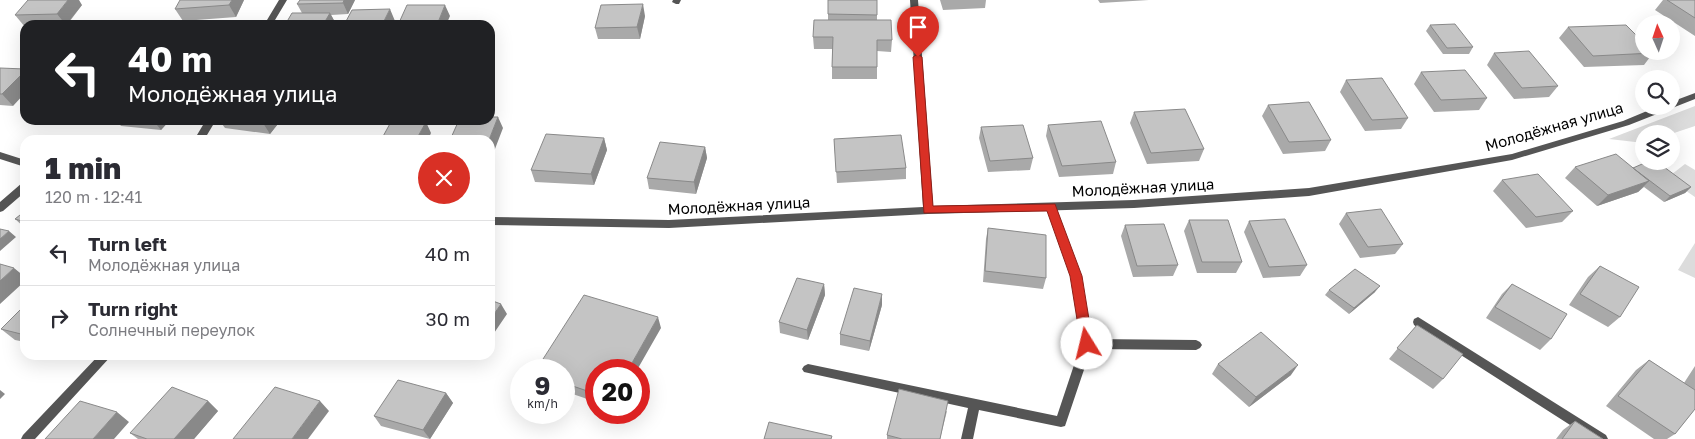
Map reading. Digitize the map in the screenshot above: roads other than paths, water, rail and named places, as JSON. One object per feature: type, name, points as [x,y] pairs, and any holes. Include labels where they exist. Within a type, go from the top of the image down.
[{"type":"street","points":[[271,20],[283,0]]},
{"type":"street","points":[[914,0],[928,210]]},
{"type":"street","points":[[1680,102],[1695,96]]},
{"type":"street","name":"Молодёжная улица","points":[[495,221],[669,224],[928,210],[1051,207],[1309,192],[1512,156],[1626,123],[1646,115]]},
{"type":"street","points":[[0,155],[20,162]]},
{"type":"street","points":[[0,208],[20,190]]},
{"type":"street","points":[[808,368],[1061,422],[1087,344],[1076,276],[1051,207]]},
{"type":"street","points":[[1418,322],[1602,439]]},
{"type":"street","points":[[1087,344],[1196,345]]},
{"type":"street","points":[[27,439],[101,360]]},
{"type":"street","points":[[967,439],[974,404]]}]
